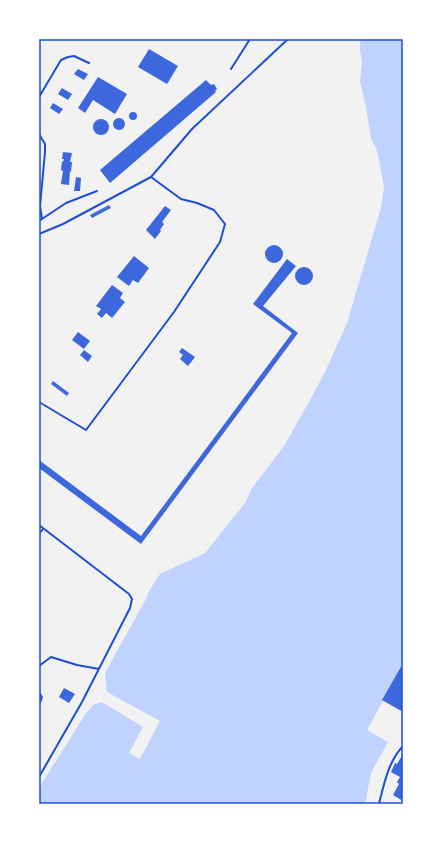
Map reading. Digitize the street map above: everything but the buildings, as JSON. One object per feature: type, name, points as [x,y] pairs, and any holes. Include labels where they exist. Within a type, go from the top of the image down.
[{"type":"lane","points":[[231,69],[250,39]]},
{"type":"lane","points":[[39,234],[63,224],[151,177],[192,129],[288,39]]},
{"type":"lane","points":[[39,97],[61,60],[68,56],[74,56],[90,63]]},
{"type":"lane","points":[[39,134],[45,144],[40,206],[42,219]]},
{"type":"lane","points":[[39,402],[86,430],[174,312],[220,242],[225,224],[214,210],[197,203],[181,199],[151,177]]},
{"type":"lane","points":[[39,221],[66,203],[97,191]]},
{"type":"lane","points":[[39,526],[129,594],[132,599],[130,608],[82,702],[39,777]]},
{"type":"lane","points":[[39,534],[43,529]]},
{"type":"lane","points":[[39,666],[50,658],[99,669]]},
{"type":"lane","points":[[379,804],[387,774],[397,752],[403,746]]},
{"type":"water","points":[[360,39],[403,39],[403,666],[367,730],[388,742],[371,773],[365,804],[39,804],[39,791],[42,783],[85,715],[93,705],[102,702],[107,692],[105,673],[149,591],[160,574],[205,553],[245,503],[252,488],[284,446],[309,402],[326,370],[347,323],[381,208],[384,187],[378,155],[371,139],[360,81],[362,62]]},
{"type":"pier","points":[[107,692],[160,721],[140,759],[129,753],[143,727],[102,702]]}]
